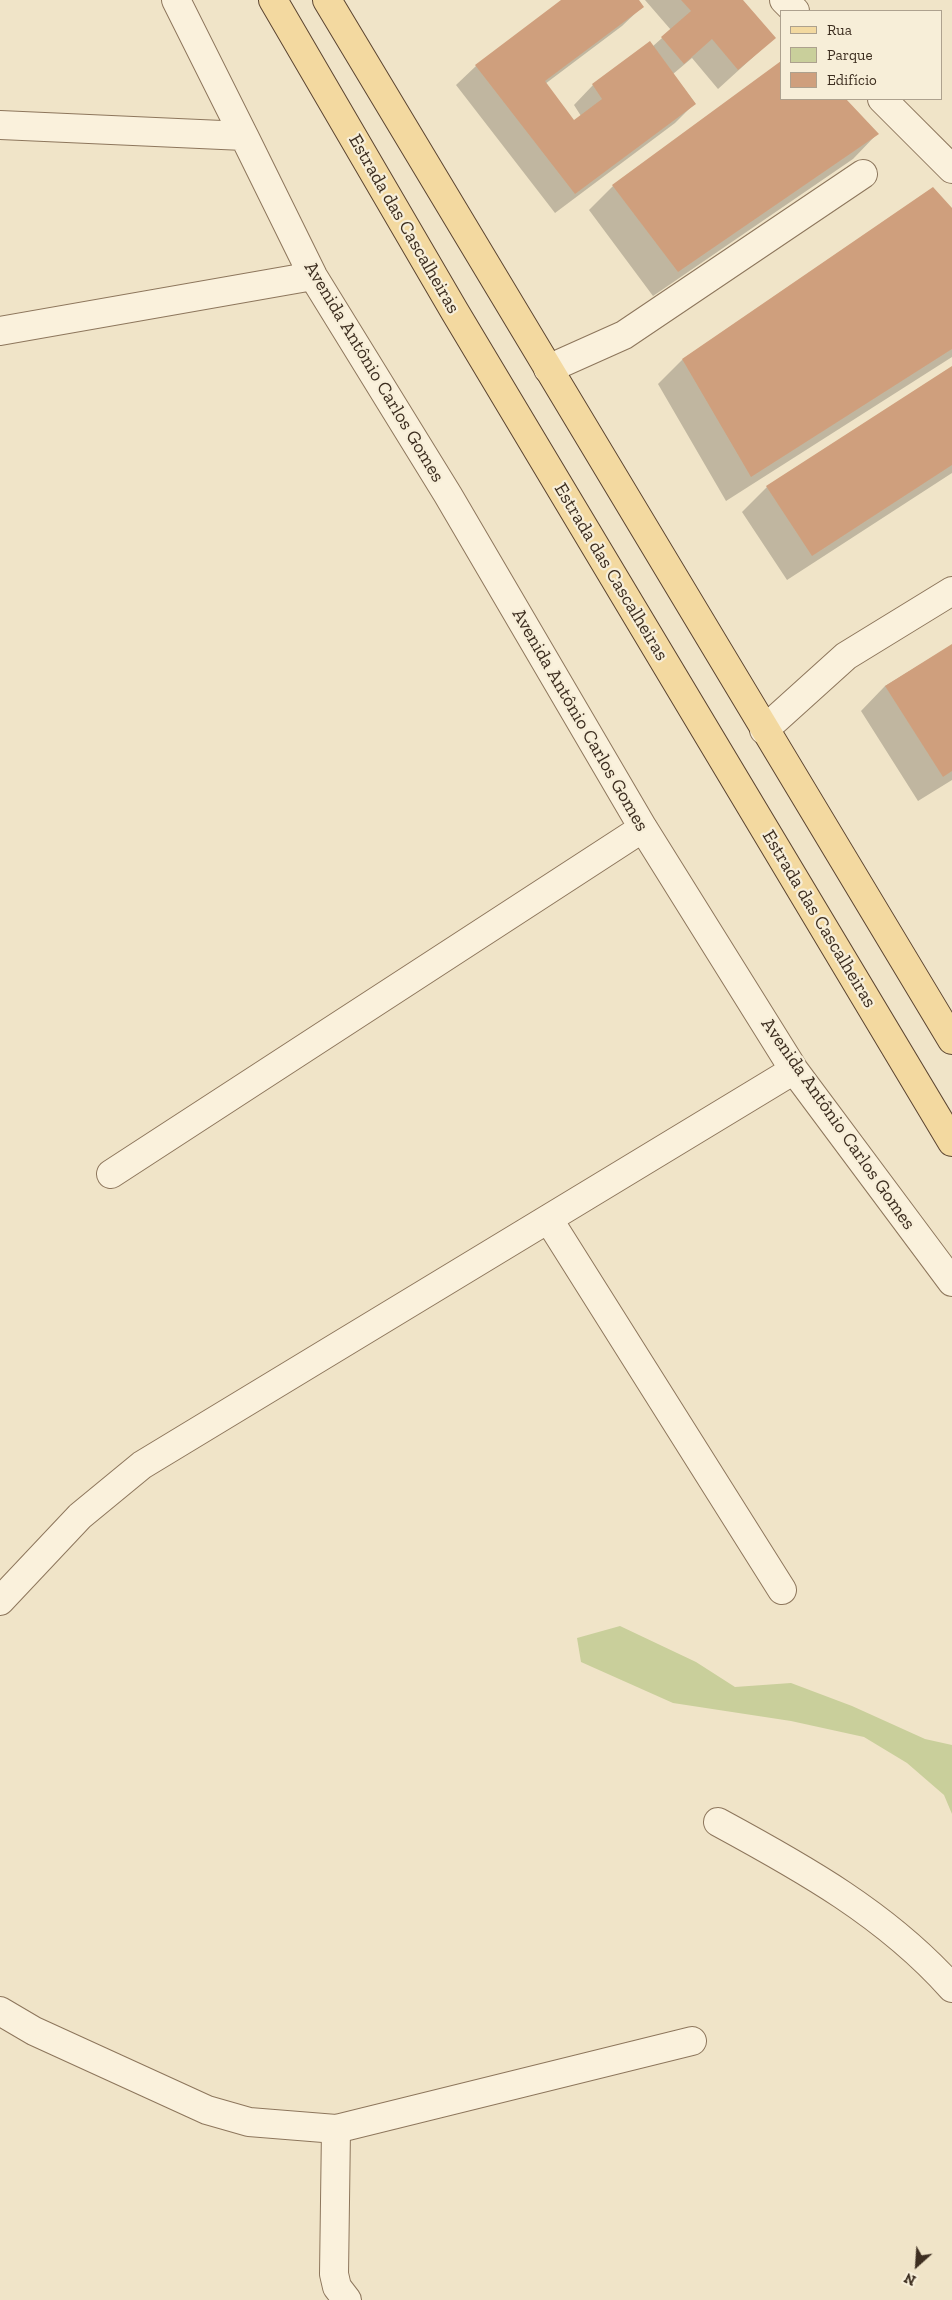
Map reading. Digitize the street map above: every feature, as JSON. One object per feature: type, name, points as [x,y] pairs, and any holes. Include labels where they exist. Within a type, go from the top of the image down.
[{"type":"main road","name":"Estrada das Cascalheiras","points":[[273,0],[460,320],[952,1142]]},
{"type":"main road","points":[[326,0],[952,1040]]},
{"type":"street","name":"Avenida Antônio Carlos Gomes","points":[[176,0],[313,276],[448,495],[643,828],[794,1070],[952,1282]]},
{"type":"street","points":[[784,0],[794,10]]},
{"type":"street","points":[[883,100],[952,169]]},
{"type":"street","points":[[0,125],[244,136]]},
{"type":"street","points":[[548,369],[624,335],[863,174]]},
{"type":"street","points":[[0,331],[313,276]]},
{"type":"street","points":[[764,730],[846,656],[952,591]]},
{"type":"street","points":[[111,1174],[643,828]]},
{"type":"street","points":[[0,1601],[80,1516],[142,1465],[794,1070]]},
{"type":"street","points":[[548,1220],[782,1590]]},
{"type":"street","points":[[718,1822],[796,1865],[888,1927],[935,1969],[952,1988]]},
{"type":"street","points":[[0,2011],[34,2031],[207,2110],[249,2122],[336,2129],[692,2041]]},
{"type":"street","points":[[336,2129],[334,2274],[337,2286],[347,2300]]},
{"type":"green space","points":[[620,1626],[696,1662],[735,1687],[791,1683],[852,1706],[925,1739],[952,1745],[952,1814],[944,1795],[907,1763],[864,1737],[791,1721],[673,1703],[581,1662],[577,1638]]},
{"type":"building","points":[[561,0],[639,0],[644,7],[545,81],[574,120],[602,99],[592,84],[650,41],[696,104],[575,194],[475,65]]},
{"type":"building","points":[[681,0],[743,0],[776,38],[738,70],[712,39],[684,64],[661,37],[691,11]]},
{"type":"building","points":[[780,62],[780,100],[847,100],[879,134],[678,272],[612,185]]},
{"type":"building","points":[[933,187],[952,208],[952,349],[751,477],[682,359]]},
{"type":"building","points":[[952,366],[952,465],[812,556],[766,486]]},
{"type":"building","points":[[952,644],[952,771],[943,777],[885,686]]}]
